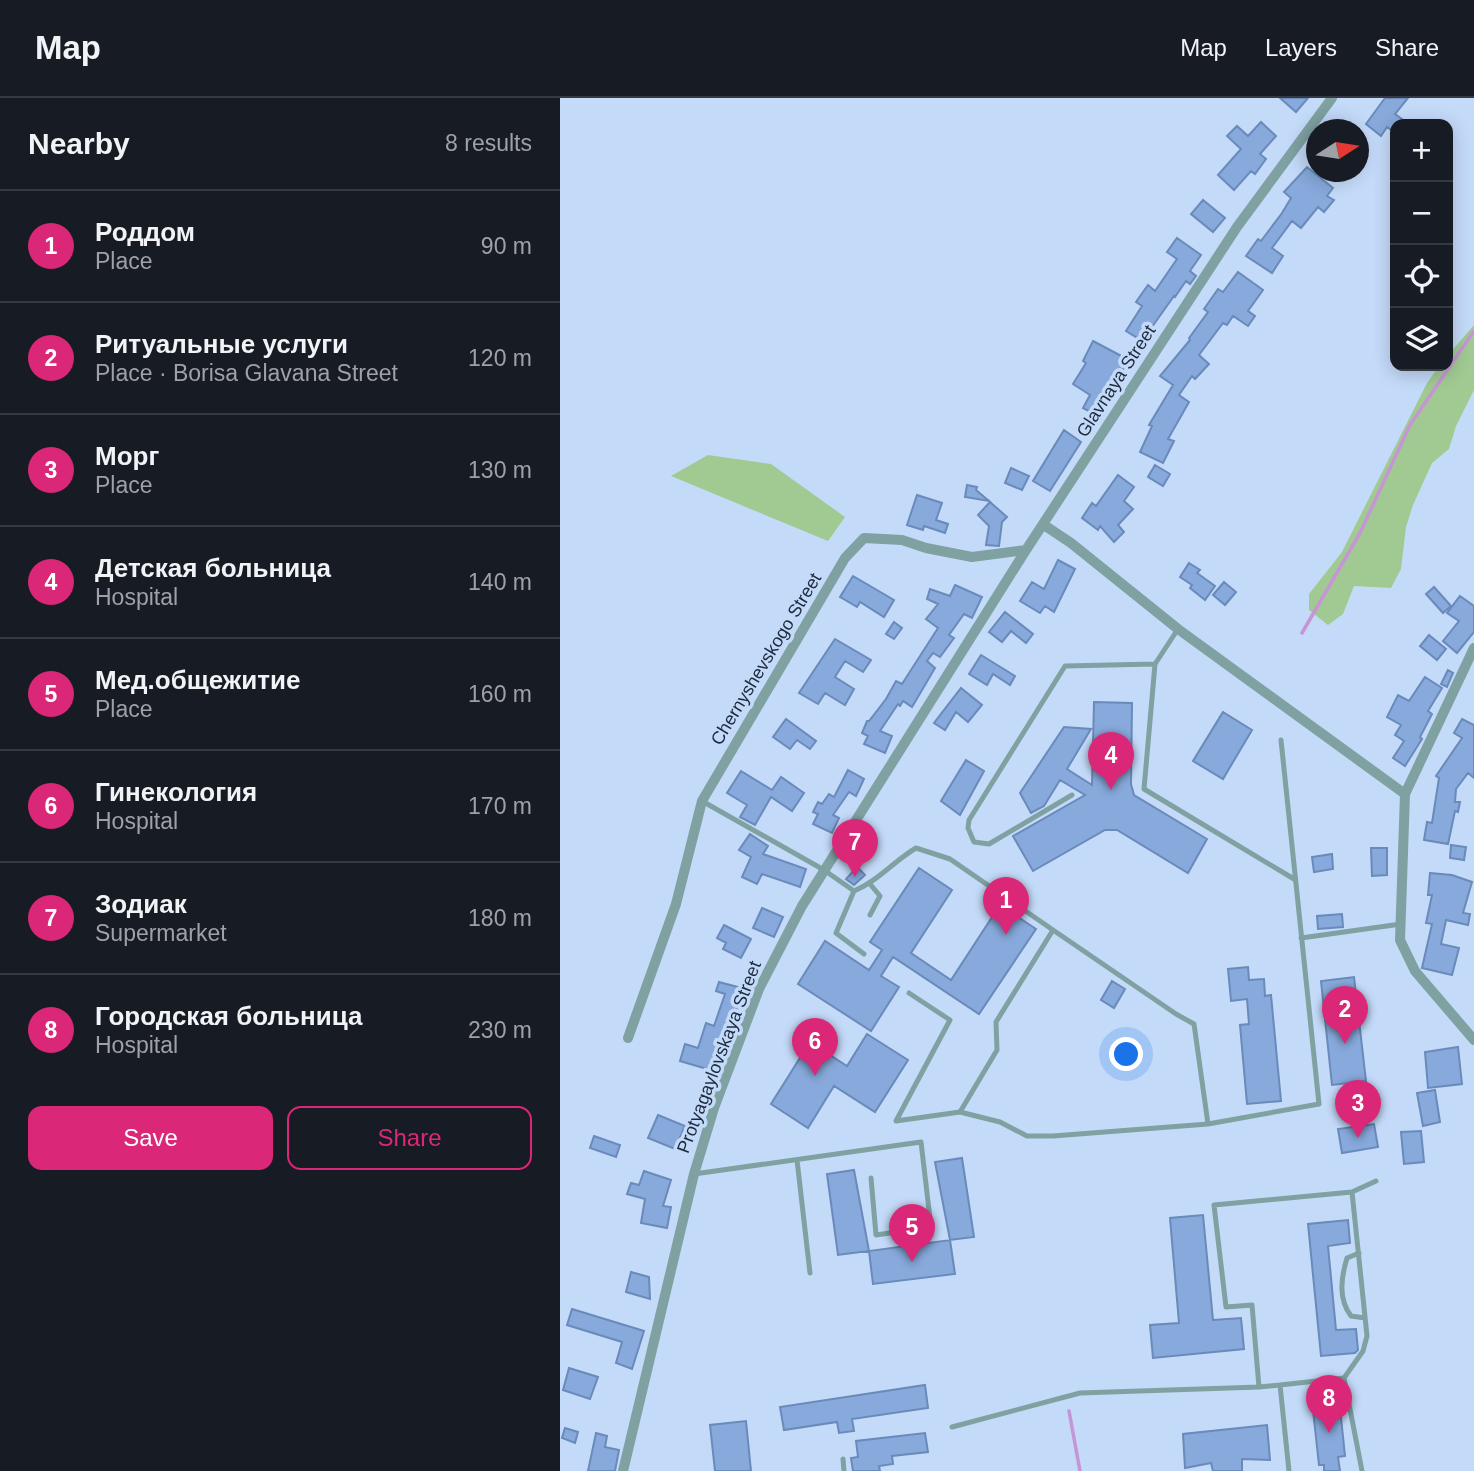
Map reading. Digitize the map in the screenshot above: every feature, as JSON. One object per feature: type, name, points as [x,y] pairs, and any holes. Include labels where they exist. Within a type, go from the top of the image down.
[{"type":"street","name":"Glavnaya Street","points":[[1026,550],[1237,227],[1332,98]]},
{"type":"street","points":[[1044,525],[1071,543],[1178,628],[1405,794]]},
{"type":"street","name":"Chernyshevskogo Street","points":[[628,1038],[676,904],[702,801],[845,558],[864,538],[902,540],[926,548],[972,557],[1026,550]]},
{"type":"street","name":"Protyagaylovskaya Street","points":[[623,1471],[694,1174],[759,989],[802,906],[1026,550]]},
{"type":"street","points":[[1474,648],[1405,794],[1400,940],[1415,971],[1474,1040]]},
{"type":"lane","points":[[1178,628],[1155,664],[1144,789],[1295,880]]},
{"type":"lane","points":[[1072,794],[989,844],[974,842],[971,837],[968,820],[1065,666],[1155,664]]},
{"type":"lane","points":[[909,993],[950,1020],[895,1121],[960,1112],[1000,1122],[1027,1136],[1208,1124],[1319,1104],[1281,740]]},
{"type":"lane","points":[[702,801],[824,870],[853,891]]},
{"type":"lane","points":[[864,954],[836,933],[853,891],[870,884],[901,857],[916,848],[950,859],[1194,1024],[1208,1124]]},
{"type":"lane","points":[[870,884],[880,896],[870,915]]},
{"type":"lane","points":[[1301,938],[1401,924]]},
{"type":"lane","points":[[960,1112],[997,1051],[996,1021],[1053,930]]},
{"type":"lane","points":[[694,1174],[921,1142],[931,1227],[876,1235],[871,1178]]},
{"type":"lane","points":[[797,1160],[810,1273]]},
{"type":"lane","points":[[1259,1387],[1252,1305],[1226,1307],[1214,1205],[1352,1192],[1376,1181]]},
{"type":"lane","points":[[1352,1192],[1367,1336],[1363,1351],[1345,1378],[1362,1471]]},
{"type":"lane","points":[[1359,1253],[1347,1258],[1341,1288],[1344,1307],[1351,1316],[1365,1318]]},
{"type":"lane","points":[[952,1427],[1080,1393],[1259,1387],[1345,1378]]},
{"type":"lane","points":[[1280,1385],[1289,1471]]},
{"type":"lane","points":[[843,1459],[844,1471]]},
{"type":"green space","points":[[1474,325],[1474,390],[1456,426],[1449,449],[1432,463],[1413,505],[1406,527],[1401,569],[1391,588],[1354,586],[1343,614],[1328,625],[1309,610],[1309,594],[1342,552],[1427,383],[1435,371],[1453,371],[1453,349]]},
{"type":"green space","points":[[708,455],[771,464],[845,517],[828,541],[671,476]]},
{"type":"building","points":[[1280,98],[1308,98],[1296,112]]},
{"type":"building","points":[[1385,98],[1408,98],[1395,114],[1402,119],[1390,119],[1390,129],[1387,127],[1381,136],[1369,126],[1369,120]]},
{"type":"building","points":[[1261,122],[1276,136],[1260,154],[1266,159],[1255,174],[1251,171],[1234,190],[1218,175],[1241,149],[1227,136],[1237,126],[1248,136]]},
{"type":"building","points":[[1306,168],[1306,182],[1326,182],[1333,188],[1327,196],[1334,200],[1324,212],[1318,207],[1301,228],[1292,221],[1272,248],[1283,256],[1272,273],[1246,256],[1258,239],[1261,241],[1291,198],[1284,192]]},
{"type":"building","points":[[1203,200],[1225,218],[1213,232],[1191,214]]},
{"type":"building","points":[[1177,238],[1201,255],[1190,271],[1196,276],[1190,284],[1186,281],[1142,341],[1126,331],[1142,306],[1136,302],[1148,285],[1155,291],[1177,259],[1167,252]]},
{"type":"building","points":[[1238,272],[1263,290],[1248,311],[1255,316],[1248,326],[1233,316],[1227,325],[1223,323],[1199,355],[1209,364],[1195,379],[1192,376],[1179,395],[1189,402],[1168,439],[1174,441],[1163,463],[1140,452],[1152,426],[1149,425],[1173,385],[1160,376],[1190,340],[1208,312],[1204,309],[1218,289],[1223,292]]},
{"type":"building","points":[[1093,341],[1129,360],[1100,417],[1083,408],[1090,395],[1073,384],[1086,363],[1083,361]]},
{"type":"building","points":[[1064,430],[1081,442],[1050,491],[1033,481]]},
{"type":"building","points":[[1155,465],[1170,474],[1163,486],[1148,477]]},
{"type":"building","points":[[1011,468],[1029,476],[1022,490],[1005,483]]},
{"type":"building","points":[[1118,475],[1134,487],[1124,501],[1133,509],[1118,525],[1124,532],[1114,542],[1100,526],[1098,530],[1082,518],[1092,503],[1096,506]]},
{"type":"building","points":[[967,485],[977,487],[976,490],[989,501],[965,497]]},
{"type":"building","points":[[917,495],[942,503],[936,520],[948,524],[945,533],[924,526],[923,530],[907,525]]},
{"type":"building","points":[[990,502],[1007,517],[1002,522],[999,546],[986,545],[989,526],[978,515]]},
{"type":"building","points":[[1058,560],[1075,569],[1054,612],[1045,606],[1040,613],[1020,601],[1032,582],[1044,589]]},
{"type":"building","points":[[1189,563],[1200,570],[1197,573],[1215,586],[1205,600],[1190,588],[1192,585],[1180,577]]},
{"type":"building","points":[[853,576],[894,600],[884,617],[860,602],[857,607],[840,597]]},
{"type":"building","points":[[1224,582],[1236,592],[1225,605],[1213,595]]},
{"type":"building","points":[[955,585],[982,597],[972,618],[964,614],[949,635],[954,638],[940,657],[933,653],[927,661],[935,668],[912,707],[903,701],[900,706],[898,704],[880,731],[892,736],[885,753],[864,744],[868,736],[862,733],[867,721],[886,699],[896,681],[902,684],[938,628],[926,619],[938,604],[927,599],[930,589],[950,596]]},
{"type":"building","points":[[1434,587],[1451,606],[1443,613],[1426,594]]},
{"type":"building","points":[[1460,596],[1474,606],[1474,632],[1457,653],[1443,641],[1459,621],[1447,613]]},
{"type":"building","points":[[1005,612],[1033,634],[1026,643],[1011,631],[1002,642],[989,632]]},
{"type":"building","points":[[894,622],[902,628],[894,639],[886,634]]},
{"type":"building","points":[[1429,635],[1446,649],[1437,660],[1420,646]]},
{"type":"building","points":[[835,639],[871,660],[863,672],[845,661],[835,677],[854,689],[845,705],[825,693],[818,704],[799,693]]},
{"type":"building","points":[[981,655],[1015,676],[1010,685],[993,674],[987,685],[969,674]]},
{"type":"building","points":[[1448,670],[1453,673],[1447,687],[1441,684]]},
{"type":"building","points":[[1425,677],[1442,688],[1428,711],[1432,714],[1420,737],[1422,739],[1405,766],[1393,758],[1404,741],[1395,735],[1401,725],[1387,717],[1398,695],[1409,701]]},
{"type":"building","points":[[961,688],[982,705],[968,722],[956,712],[945,730],[934,723]]},
{"type":"building","points":[[1094,702],[1132,703],[1131,784],[1134,795],[1207,839],[1188,873],[1117,830],[1105,830],[1033,871],[1013,836],[1085,795],[1060,780],[1044,806],[1031,813],[1020,793],[1064,727],[1091,729],[1067,769],[1092,785]]},
{"type":"building","points":[[1223,712],[1252,730],[1223,779],[1193,761]]},
{"type":"building","points":[[786,719],[816,741],[810,749],[797,740],[790,749],[773,737]]},
{"type":"building","points":[[1462,719],[1474,725],[1474,778],[1468,773],[1456,789],[1455,802],[1460,802],[1458,812],[1455,811],[1448,844],[1424,840],[1427,822],[1432,823],[1439,778],[1436,776],[1462,738],[1454,733]]},
{"type":"building","points":[[966,760],[984,771],[960,815],[941,801]]},
{"type":"building","points":[[848,770],[864,779],[856,796],[849,792],[833,815],[839,818],[832,833],[813,824],[818,814],[813,812],[818,802],[822,804],[829,794],[834,797]]},
{"type":"building","points":[[741,771],[772,790],[781,777],[804,793],[792,811],[771,797],[755,825],[740,817],[747,805],[727,793]]},
{"type":"building","points":[[750,834],[768,846],[763,854],[806,869],[800,887],[762,874],[757,884],[742,877],[751,857],[739,850]]},
{"type":"building","points":[[1451,845],[1466,847],[1464,860],[1450,858]]},
{"type":"building","points":[[1371,848],[1387,848],[1387,875],[1372,876]]},
{"type":"building","points":[[1332,854],[1333,869],[1314,872],[1312,857]]},
{"type":"building","points":[[857,867],[865,875],[854,885],[846,879]]},
{"type":"building","points":[[919,868],[952,890],[911,953],[951,980],[1000,905],[1036,929],[979,1014],[893,957],[881,976],[899,987],[871,1031],[798,984],[825,941],[869,970],[882,950],[870,942]]},
{"type":"building","points":[[1430,873],[1452,875],[1472,882],[1463,913],[1470,914],[1468,925],[1446,920],[1441,944],[1459,948],[1452,975],[1422,968],[1432,924],[1426,923],[1432,895],[1428,895]]},
{"type":"building","points":[[762,908],[783,917],[774,937],[753,928]]},
{"type":"building","points":[[1342,914],[1343,927],[1318,929],[1317,916]]},
{"type":"building","points":[[724,925],[751,939],[741,958],[723,949],[726,943],[717,938]]},
{"type":"building","points":[[1248,967],[1249,980],[1264,979],[1265,996],[1271,995],[1281,1101],[1247,1104],[1240,1025],[1249,1024],[1247,999],[1231,1001],[1228,969]]},
{"type":"building","points":[[1354,977],[1366,1081],[1332,1085],[1321,981]]},
{"type":"building","points":[[1112,981],[1125,989],[1114,1008],[1101,1000]]},
{"type":"building","points":[[719,982],[749,990],[717,1072],[680,1061],[685,1044],[698,1048],[706,1023],[714,1026],[725,994],[716,991]]},
{"type":"building","points":[[867,1034],[908,1060],[875,1112],[834,1086],[808,1128],[771,1104],[810,1042],[847,1066]]},
{"type":"building","points":[[1458,1047],[1462,1084],[1428,1088],[1425,1052]]},
{"type":"building","points":[[1435,1090],[1440,1122],[1423,1126],[1417,1093]]},
{"type":"building","points":[[658,1115],[685,1126],[675,1149],[648,1138]]},
{"type":"building","points":[[1374,1124],[1378,1147],[1342,1153],[1338,1129]]},
{"type":"building","points":[[1421,1131],[1424,1162],[1404,1164],[1401,1132]]},
{"type":"building","points":[[594,1136],[620,1145],[616,1157],[590,1148]]},
{"type":"building","points":[[962,1158],[974,1237],[950,1240],[935,1162]]},
{"type":"building","points":[[854,1170],[869,1251],[838,1255],[827,1174]]},
{"type":"building","points":[[644,1171],[671,1180],[663,1206],[671,1207],[667,1228],[641,1223],[645,1199],[627,1194],[631,1183],[639,1185]]},
{"type":"building","points":[[1203,1215],[1213,1320],[1241,1318],[1244,1349],[1153,1358],[1150,1325],[1179,1323],[1170,1218]]},
{"type":"building","points":[[1348,1220],[1350,1243],[1328,1246],[1336,1330],[1356,1329],[1358,1350],[1355,1353],[1321,1356],[1308,1224]]},
{"type":"building","points":[[950,1240],[955,1274],[873,1284],[869,1251]]},
{"type":"building","points":[[631,1272],[649,1277],[650,1299],[626,1292]]},
{"type":"building","points":[[572,1309],[644,1331],[632,1369],[616,1363],[622,1342],[567,1325]]},
{"type":"building","points":[[569,1368],[598,1377],[590,1399],[563,1390]]},
{"type":"building","points":[[925,1385],[928,1408],[852,1419],[854,1431],[839,1433],[837,1422],[784,1430],[780,1407]]},
{"type":"building","points":[[1340,1408],[1345,1456],[1338,1457],[1340,1471],[1324,1471],[1324,1465],[1319,1465],[1313,1410]]},
{"type":"building","points":[[746,1421],[751,1471],[715,1471],[710,1425]]},
{"type":"building","points":[[1267,1425],[1270,1460],[1242,1459],[1242,1471],[1213,1471],[1211,1463],[1185,1468],[1183,1434]]},
{"type":"building","points":[[565,1428],[578,1432],[575,1443],[562,1438]]},
{"type":"building","points":[[596,1433],[607,1436],[605,1447],[619,1450],[615,1471],[588,1471]]},
{"type":"building","points":[[925,1433],[928,1452],[892,1456],[893,1464],[879,1466],[880,1471],[853,1471],[851,1458],[858,1457],[856,1441]]},
{"type":"waterway","points":[[1302,633],[1360,533],[1410,425],[1474,331]]},
{"type":"waterway","points":[[1069,1411],[1080,1471]]},
{"type":"place","name":"Детская больница","points":[[1111,790]]},
{"type":"place","name":"Зодиак","points":[[855,877]]},
{"type":"place","name":"Роддом","points":[[1006,935]]},
{"type":"place","name":"Ритуальные услуги","points":[[1345,1044]]},
{"type":"place","name":"Гинекология","points":[[815,1076]]},
{"type":"place","name":"Морг","points":[[1358,1138]]},
{"type":"place","name":"Мед.общежитие","points":[[912,1262]]},
{"type":"place","name":"Городская больница","points":[[1329,1433]]}]
